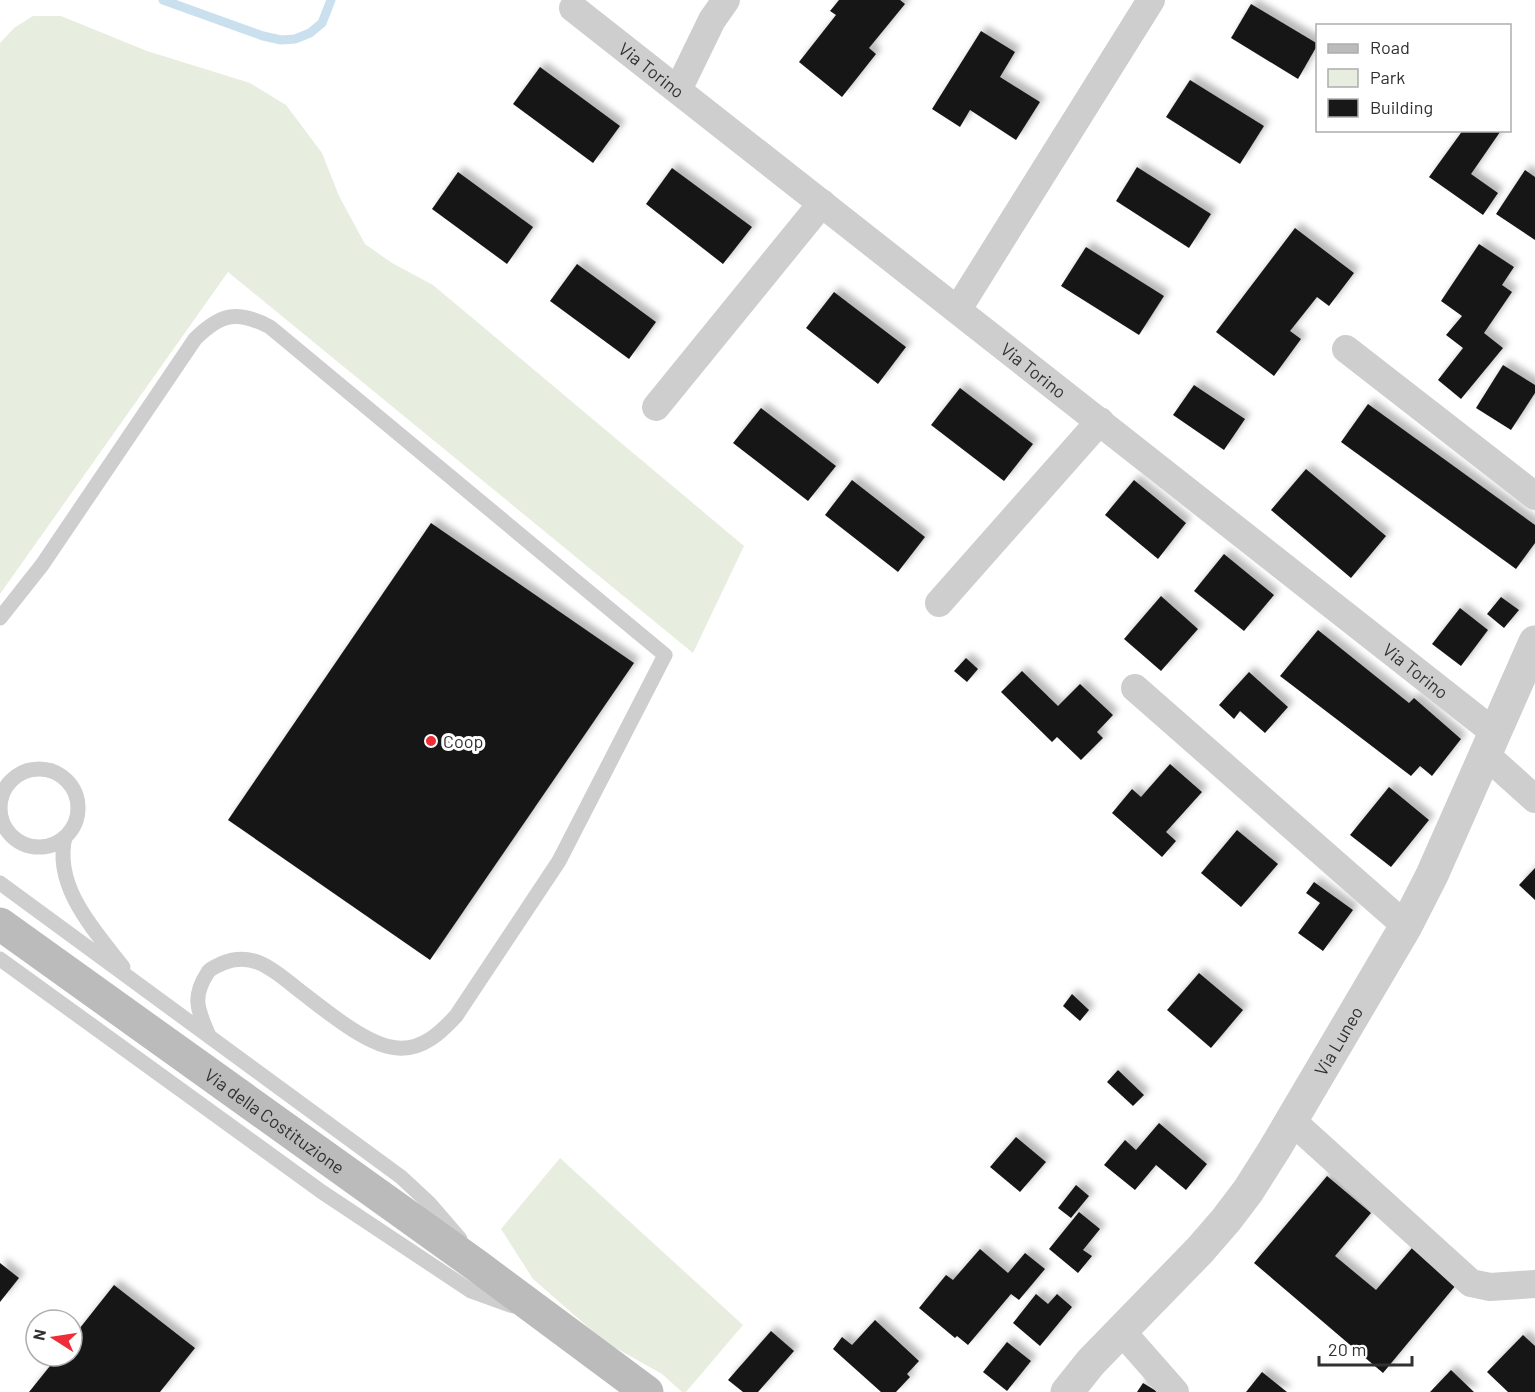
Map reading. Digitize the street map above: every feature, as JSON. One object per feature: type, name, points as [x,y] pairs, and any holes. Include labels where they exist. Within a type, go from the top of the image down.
[{"type":"main road","name":"Via della Costituzione","points":[[0,924],[476,1265],[647,1392]]},
{"type":"street","points":[[678,90],[712,20],[726,0]]},
{"type":"street","points":[[958,309],[1151,0]]},
{"type":"street","name":"Via Torino","points":[[573,8],[1100,421],[1491,744],[1535,799]]},
{"type":"street","points":[[656,407],[822,203]]},
{"type":"street","points":[[1346,349],[1535,496]]},
{"type":"street","points":[[939,603],[1100,421]]},
{"type":"street","name":"Via Luneo","points":[[1067,1392],[1091,1362],[1226,1220],[1248,1191],[1292,1121],[1406,926],[1491,744],[1535,642]]},
{"type":"street","points":[[1135,688],[1406,926]]},
{"type":"street","points":[[1292,1121],[1471,1283],[1490,1287],[1535,1284]]},
{"type":"street","points":[[1124,1329],[1131,1342],[1175,1392]]},
{"type":"lane","points":[[0,618],[42,565],[195,339],[210,324],[231,316],[251,317],[270,327],[665,655],[559,861],[456,1016],[440,1033],[421,1044],[398,1048],[377,1043],[299,990],[279,972],[261,963],[233,959],[211,968],[199,986],[197,1006],[209,1036]]},
{"type":"lane","points":[[43,769],[56,772],[74,790],[78,802],[78,815],[73,827],[65,837],[54,844],[41,847],[17,840],[8,831],[2,819],[0,807],[5,786],[18,775],[31,770],[43,769]]},
{"type":"lane","points":[[65,837],[62,850],[64,875],[78,907],[136,983]]},
{"type":"lane","points":[[0,884],[401,1176],[465,1246],[476,1265]]},
{"type":"lane","name":"Via della Costituzione","points":[[0,959],[322,1192],[471,1291],[547,1318]]},
{"type":"green space","points":[[33,16],[61,16],[147,51],[250,83],[286,105],[322,153],[339,196],[365,244],[392,263],[433,285],[744,546],[693,653],[228,272],[0,594],[0,43],[14,28]]},
{"type":"green space","points":[[560,1158],[743,1325],[686,1392],[682,1392],[662,1374],[605,1342],[533,1279],[501,1229]]},
{"type":"building","points":[[839,0],[900,0],[905,4],[869,48],[876,54],[842,97],[799,62],[836,15],[830,11]]},
{"type":"building","points":[[1251,4],[1316,43],[1316,48],[1298,79],[1231,38]]},
{"type":"building","points":[[981,31],[1015,52],[1000,77],[1040,102],[1016,140],[970,110],[960,127],[932,109]]},
{"type":"building","points":[[540,67],[620,126],[593,163],[513,104]]},
{"type":"building","points":[[1190,80],[1264,126],[1240,164],[1166,117]]},
{"type":"building","points":[[1462,132],[1500,132],[1471,174],[1498,193],[1483,215],[1429,177]]},
{"type":"building","points":[[1137,167],[1211,214],[1189,248],[1116,201]]},
{"type":"building","points":[[672,168],[752,227],[723,264],[646,204]]},
{"type":"building","points":[[1525,170],[1535,177],[1535,240],[1496,214]]},
{"type":"building","points":[[458,172],[533,227],[507,264],[432,209]]},
{"type":"building","points":[[1295,228],[1354,273],[1329,306],[1317,297],[1290,331],[1301,339],[1274,376],[1216,332]]},
{"type":"building","points":[[1479,244],[1514,267],[1502,285],[1512,292],[1484,333],[1503,348],[1461,399],[1438,380],[1463,348],[1446,335],[1462,316],[1441,301]]},
{"type":"building","points":[[1086,247],[1164,296],[1139,335],[1061,286]]},
{"type":"building","points":[[577,264],[656,322],[629,359],[550,301]]},
{"type":"building","points":[[834,292],[906,347],[878,384],[806,328]]},
{"type":"building","points":[[1503,365],[1535,385],[1535,393],[1511,430],[1476,408]]},
{"type":"building","points":[[1194,385],[1245,419],[1224,450],[1173,415]]},
{"type":"building","points":[[960,388],[1033,444],[1004,481],[931,425]]},
{"type":"building","points":[[1368,404],[1535,525],[1535,543],[1516,569],[1341,442]]},
{"type":"building","points":[[761,408],[836,466],[808,501],[733,443]]},
{"type":"building","points":[[1306,469],[1386,536],[1351,578],[1271,510]]},
{"type":"building","points":[[852,480],[925,537],[898,572],[825,515]]},
{"type":"building","points":[[1134,480],[1186,523],[1158,559],[1105,515]]},
{"type":"building","name":"Coop","points":[[431,523],[634,663],[430,960],[228,820]]},
{"type":"building","points":[[1224,554],[1274,595],[1244,631],[1194,591]]},
{"type":"building","points":[[1161,596],[1198,629],[1161,671],[1124,639]]},
{"type":"building","points":[[1501,597],[1519,610],[1504,628],[1487,614]]},
{"type":"building","points":[[1460,608],[1488,630],[1461,666],[1432,644]]},
{"type":"building","points":[[1318,630],[1409,703],[1414,698],[1461,739],[1432,776],[1420,766],[1411,776],[1280,676]]},
{"type":"building","points":[[966,658],[978,669],[967,682],[954,671]]},
{"type":"building","points":[[1022,671],[1058,706],[1080,684],[1113,715],[1097,732],[1103,738],[1081,760],[1057,737],[1052,742],[1001,692]]},
{"type":"building","points":[[1249,672],[1288,707],[1265,733],[1240,711],[1234,719],[1219,705]]},
{"type":"building","points":[[1170,764],[1202,792],[1166,832],[1176,841],[1162,857],[1112,813],[1132,789],[1141,797]]},
{"type":"building","points":[[1389,787],[1429,820],[1391,867],[1350,835]]},
{"type":"building","points":[[1237,830],[1278,864],[1241,907],[1201,873]]},
{"type":"building","points":[[1535,868],[1535,900],[1519,885]]},
{"type":"building","points":[[1314,882],[1353,910],[1323,951],[1298,933],[1320,903],[1306,893]]},
{"type":"building","points":[[1199,973],[1243,1010],[1211,1048],[1167,1010]]},
{"type":"building","points":[[1072,994],[1089,1010],[1080,1021],[1063,1006]]},
{"type":"building","points":[[1118,1070],[1144,1095],[1133,1106],[1107,1082]]},
{"type":"building","points":[[1159,1123],[1207,1164],[1186,1190],[1156,1165],[1135,1190],[1104,1165],[1125,1140],[1136,1150]]},
{"type":"building","points":[[1016,1137],[1046,1162],[1020,1192],[990,1167]]},
{"type":"building","points":[[1327,1176],[1371,1213],[1335,1256],[1376,1290],[1412,1248],[1456,1285],[1383,1373],[1254,1263]]},
{"type":"building","points":[[1076,1185],[1089,1196],[1071,1218],[1058,1208]]},
{"type":"building","points":[[1079,1212],[1100,1229],[1083,1250],[1092,1256],[1078,1273],[1049,1249]]},
{"type":"building","points":[[980,1249],[1008,1273],[1025,1253],[1045,1269],[1019,1300],[1011,1294],[968,1345],[957,1336],[955,1338],[919,1308],[946,1275],[953,1280]]},
{"type":"building","points":[[0,1263],[19,1278],[0,1302]]},
{"type":"building","points":[[114,1285],[195,1348],[160,1392],[29,1392],[48,1368],[84,1368],[84,1323]]},
{"type":"building","points":[[1036,1294],[1048,1304],[1057,1294],[1072,1307],[1040,1346],[1013,1323]]},
{"type":"building","points":[[875,1320],[919,1361],[907,1374],[910,1377],[896,1392],[881,1392],[833,1349],[842,1337],[852,1345]]},
{"type":"building","points":[[771,1331],[794,1351],[758,1392],[743,1392],[728,1380]]},
{"type":"building","points":[[1523,1335],[1535,1346],[1535,1392],[1508,1392],[1487,1372]]},
{"type":"building","points":[[1007,1342],[1031,1361],[1007,1391],[983,1372]]},
{"type":"building","points":[[1451,1370],[1474,1392],[1430,1392]]},
{"type":"building","points":[[1262,1372],[1287,1392],[1246,1392]]},
{"type":"building","points":[[1143,1383],[1158,1392],[1137,1392]]},
{"type":"waterway","points":[[163,0],[263,36],[281,40],[295,39],[310,33],[322,23],[331,0]]},
{"type":"place","name":"Coop","points":[[431,741]]}]
